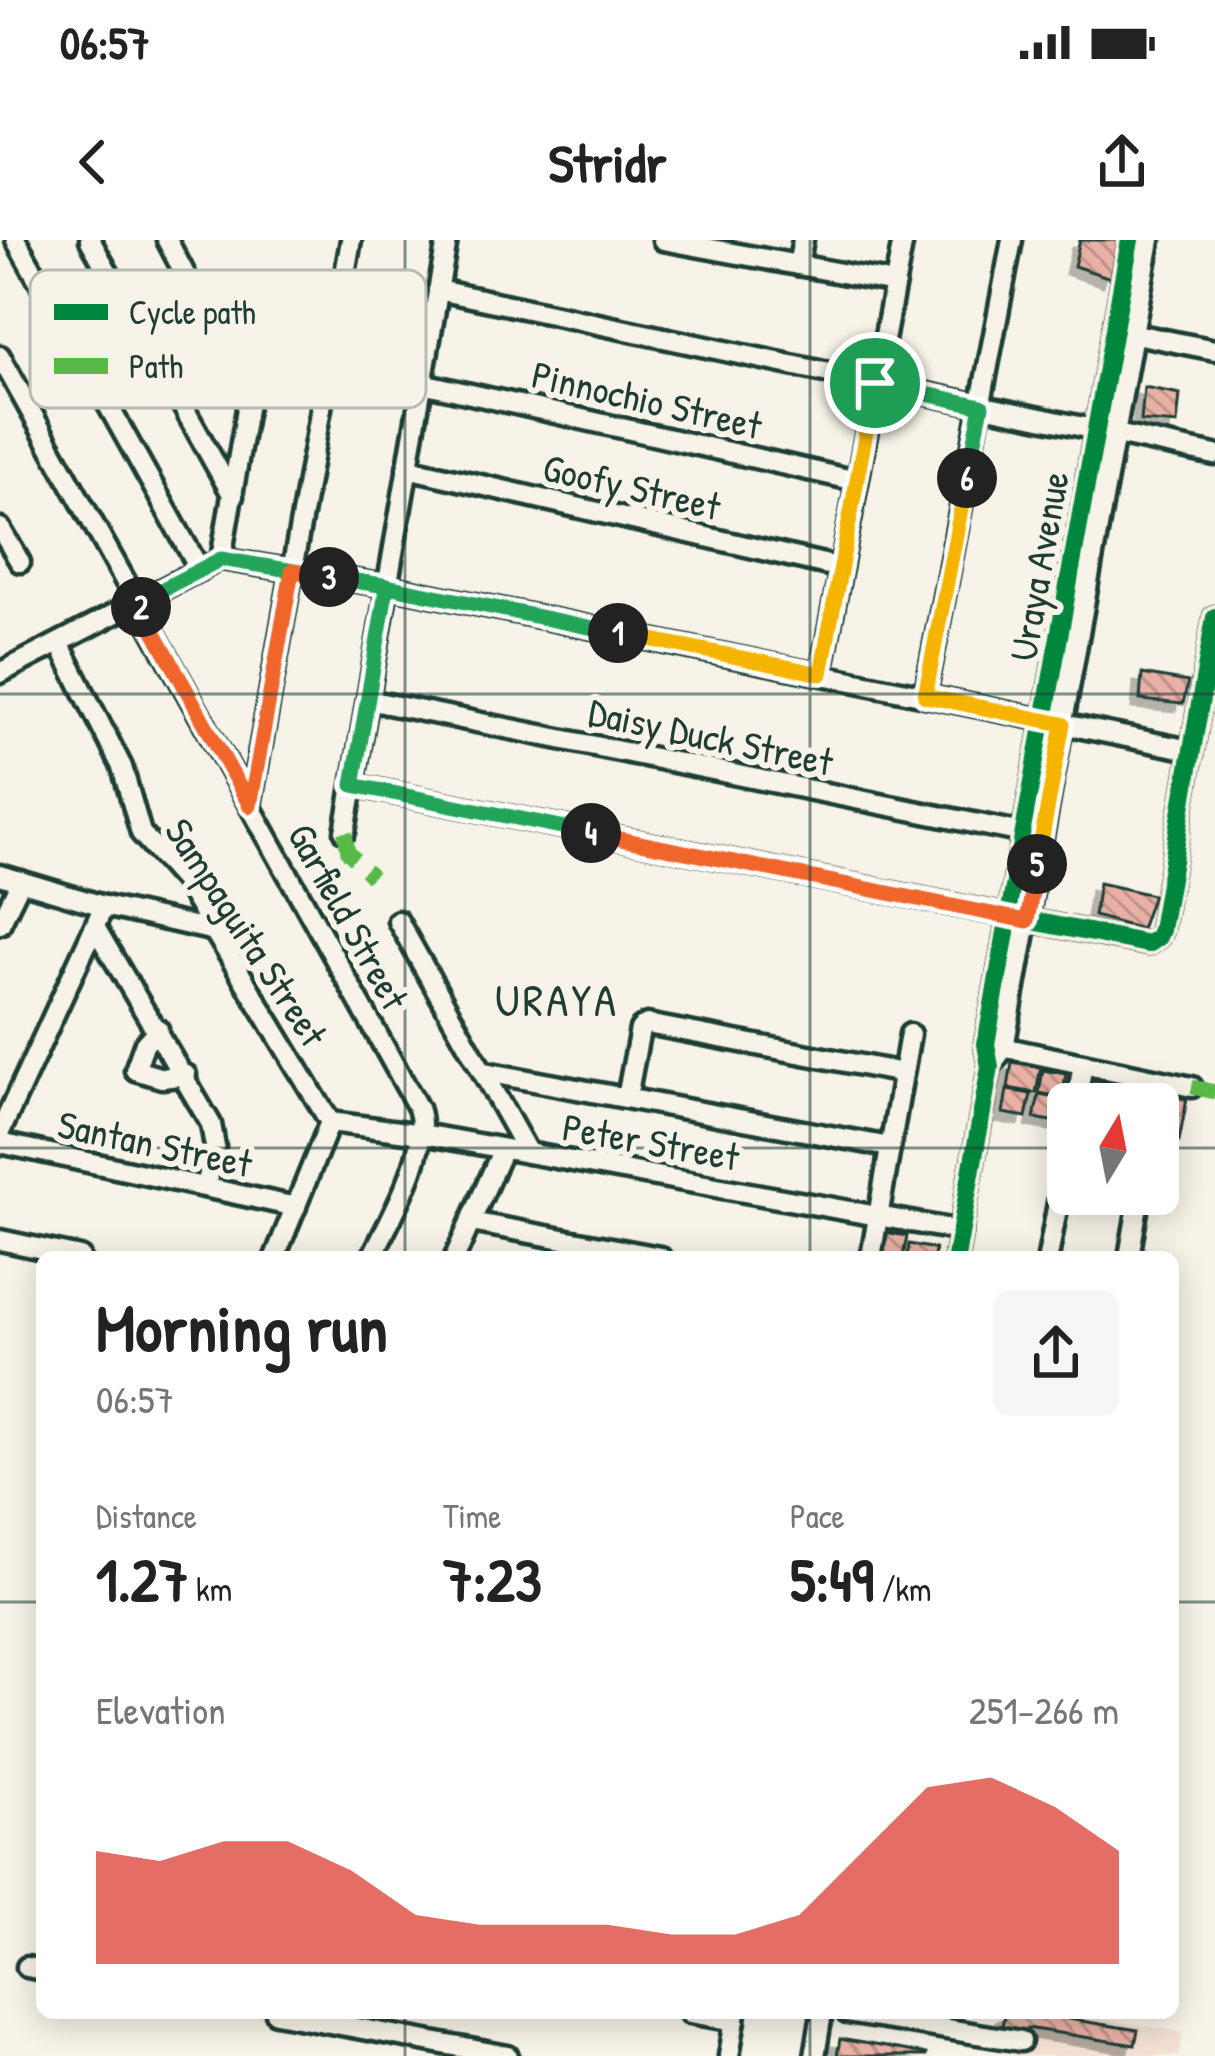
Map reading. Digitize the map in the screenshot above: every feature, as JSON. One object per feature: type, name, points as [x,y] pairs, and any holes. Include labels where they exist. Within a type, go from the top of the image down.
[{"type":"street","points":[[0,245],[13,240],[30,270]]},
{"type":"street","points":[[90,240],[107,270]]},
{"type":"street","points":[[166,240],[182,270]]},
{"type":"street","points":[[346,270],[351,240]]},
{"type":"street","points":[[426,359],[447,240]]},
{"type":"street","points":[[663,240],[712,244],[895,283]]},
{"type":"street","points":[[798,265],[803,240]]},
{"type":"street","points":[[821,674],[903,240]]},
{"type":"street","points":[[925,696],[1012,240]]},
{"type":"street","name":"Uraya Avenue","points":[[957,1251],[1123,332],[1130,240]]},
{"type":"street","name":"Uraya Avenue","points":[[1123,332],[1150,240]]},
{"type":"street","points":[[438,290],[1215,455]]},
{"type":"street","points":[[1123,332],[1215,350]]},
{"type":"street","name":"Garfield Street","points":[[0,356],[418,1108],[422,1134]]},
{"type":"street","name":"Pinnochio Street","points":[[426,383],[857,481]]},
{"type":"street","points":[[108,408],[200,570]]},
{"type":"street","points":[[184,408],[233,496]]},
{"type":"street","points":[[221,559],[246,408]]},
{"type":"street","points":[[250,806],[321,408]]},
{"type":"street","points":[[345,832],[417,408]]},
{"type":"street","name":"Goofy Street","points":[[407,468],[841,568]]},
{"type":"street","points":[[0,528],[10,555]]},
{"type":"street","points":[[0,673],[221,559],[387,586],[1190,750]]},
{"type":"street","points":[[353,785],[1141,944],[1154,942],[1161,930],[1190,750],[1208,695],[1215,617]]},
{"type":"street","name":"Sampaguita Street","points":[[59,643],[122,767],[140,832],[184,881],[330,1122]]},
{"type":"street","name":"Daisy Duck Street","points":[[368,700],[1033,836]]},
{"type":"street","points":[[0,875],[104,906],[215,931]]},
{"type":"street","points":[[0,924],[21,881]]},
{"type":"street","points":[[0,1132],[104,906]]},
{"type":"street","points":[[398,921],[528,1153]]},
{"type":"street","points":[[95,927],[186,1075],[215,1134],[206,1187]]},
{"type":"street","points":[[627,1097],[640,1029],[647,1024],[903,1073]]},
{"type":"street","points":[[158,1029],[126,1074],[186,1075]]},
{"type":"street","points":[[872,1251],[910,1034]]},
{"type":"street","points":[[995,1046],[1192,1087]]},
{"type":"street","points":[[1080,1083],[1084,1064]]},
{"type":"street","points":[[485,1072],[890,1147]]},
{"type":"street","points":[[277,1251],[330,1122]]},
{"type":"street","name":"Peter Street","points":[[330,1122],[422,1134],[961,1231]]},
{"type":"street","points":[[375,1251],[422,1134]]},
{"type":"street","name":"Santan Street","points":[[0,1143],[296,1207]]},
{"type":"street","points":[[458,1251],[503,1149]]},
{"type":"street","points":[[1049,1251],[1056,1215]]},
{"type":"street","points":[[1130,1251],[1136,1215]]},
{"type":"street","points":[[471,1222],[628,1251]]},
{"type":"street","points":[[0,1240],[52,1251]]},
{"type":"street","points":[[308,2019],[508,2056]]},
{"type":"street","points":[[729,2056],[735,2019]]},
{"type":"street","points":[[814,2056],[821,2019]]},
{"type":"street","points":[[914,2019],[1021,2041]]},
{"type":"street","points":[[990,2036],[993,2019]]},
{"type":"street","points":[[393,2056],[397,2036]]},
{"type":"shaded area","points":[[1000,2019],[1100,2019],[1183,2032],[1179,2056],[1015,2056],[1018,2034],[999,2031]]},
{"type":"building","points":[[1080,240],[1119,240],[1111,278],[1074,266]]},
{"type":"building","points":[[1144,387],[1180,394],[1177,424],[1141,421]]},
{"type":"building","points":[[1142,674],[1188,682],[1183,704],[1140,700]]},
{"type":"building","points":[[1099,883],[1153,895],[1141,929],[1094,916]]},
{"type":"building","points":[[1012,1062],[1041,1067],[1036,1093],[1008,1088]]},
{"type":"building","points":[[1043,1070],[1066,1074],[1064,1083],[1047,1083],[1047,1094],[1039,1093]]},
{"type":"building","points":[[1007,1090],[1031,1094],[1026,1117],[1003,1113]]},
{"type":"building","points":[[1039,1095],[1047,1096],[1047,1120],[1034,1118]]},
{"type":"building","points":[[1179,1098],[1187,1099],[1179,1141]]},
{"type":"building","points":[[884,1232],[907,1236],[904,1251],[881,1251]]},
{"type":"building","points":[[909,1244],[935,1249],[935,1251],[908,1251]]},
{"type":"building","points":[[1003,2019],[1069,2019],[1138,2030],[1135,2045],[1027,2028],[1027,2033],[1002,2029]]},
{"type":"building","points":[[840,2039],[926,2054],[926,2056],[837,2056]]},
{"type":"marked path","points":[[345,832],[348,852],[372,877]]},
{"type":"marked path","points":[[1192,1087],[1215,1092]]},
{"type":"cycle path","points":[[957,1251],[990,1067],[986,1044],[1130,240]]},
{"type":"cycle path","points":[[353,785],[1148,944],[1161,930],[1215,617]]},
{"type":"district","name":"URAYA","points":[[557,999]]},
{"type":"route","points":[[875,383],[821,674],[387,586],[221,559],[138,602],[250,806],[292,571],[387,586],[353,785],[1027,921],[1063,724],[925,696],[982,406],[875,383]]}]
